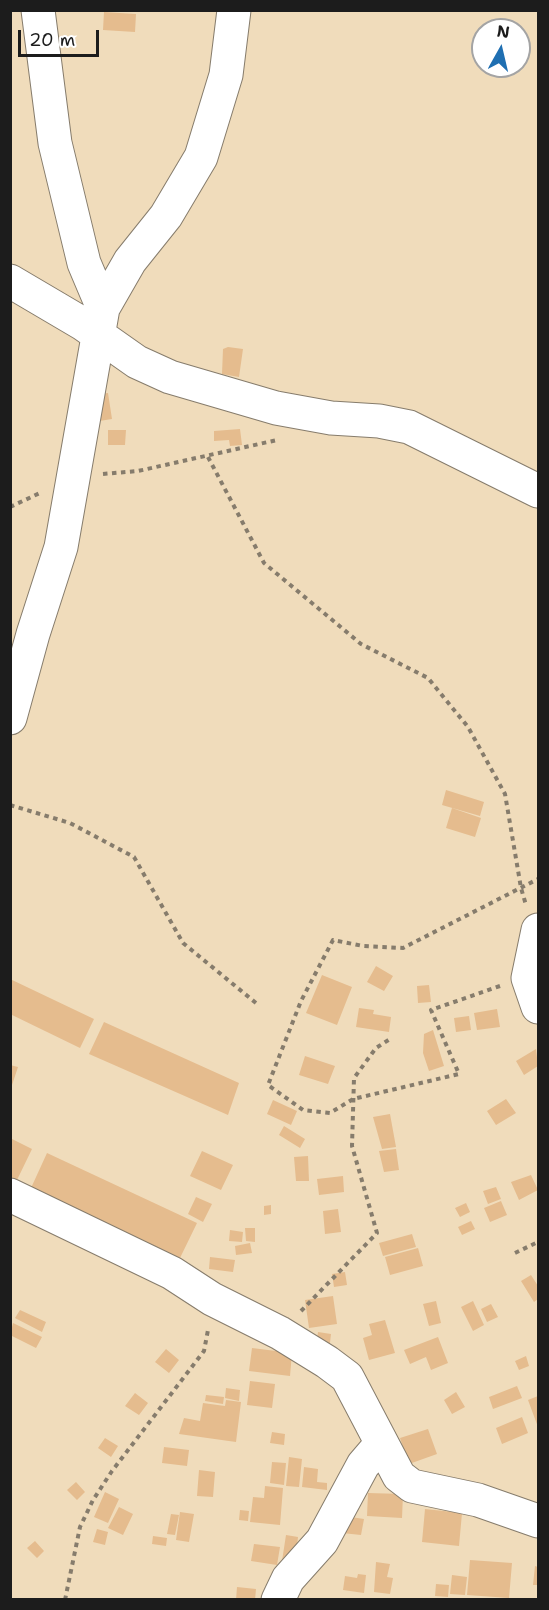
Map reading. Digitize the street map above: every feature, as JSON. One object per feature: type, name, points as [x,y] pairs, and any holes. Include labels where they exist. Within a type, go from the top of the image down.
[{"type":"street","points":[[38,10],[56,143],[100,321]]},
{"type":"street","points":[[10,718],[33,634],[61,547],[100,321],[130,261],[166,216],[201,157],[226,75],[234,10]]},
{"type":"street","points":[[10,281],[100,321],[137,362],[170,376],[225,395],[320,417],[379,421],[409,427],[538,485]]},
{"type":"street","points":[[533,993],[538,933]]},
{"type":"street","points":[[10,1195],[172,1273],[212,1299],[280,1333],[347,1377],[399,1476],[412,1486],[478,1500],[538,1521]]},
{"type":"street","points":[[278,1599],[288,1579],[322,1541],[363,1464],[381,1444]]},
{"type":"path","points":[[73,477],[138,471],[265,445],[287,436]]},
{"type":"path","points":[[208,457],[264,563],[361,644],[428,678],[468,727],[505,794],[521,888],[538,933]]},
{"type":"path","points":[[10,805],[70,823],[134,857],[183,943],[256,1003]]},
{"type":"path","points":[[533,993],[480,992],[431,1010],[459,1074],[353,1099],[330,1113],[303,1110],[268,1085],[301,1000],[333,940],[363,946],[403,948],[538,879]]},
{"type":"path","points":[[280,1333],[378,1233],[352,1146],[354,1078],[376,1048],[390,1039]]},
{"type":"path","points":[[515,1253],[538,1242]]},
{"type":"path","points":[[65,1599],[80,1527],[112,1471],[204,1351],[212,1299]]},
{"type":"building","points":[[104,12],[136,14],[135,32],[103,30]]},
{"type":"building","points":[[228,347],[243,349],[239,377],[222,374],[223,349]]},
{"type":"building","points":[[108,393],[112,419],[93,422],[90,395]]},
{"type":"building","points":[[240,429],[242,445],[230,446],[229,440],[214,441],[214,431]]},
{"type":"building","points":[[108,430],[126,430],[125,445],[108,445]]},
{"type":"building","points":[[446,790],[484,802],[480,816],[442,805]]},
{"type":"building","points":[[452,808],[481,818],[475,837],[446,828]]},
{"type":"building","points":[[376,966],[393,976],[384,991],[367,982]]},
{"type":"building","points":[[322,975],[352,987],[337,1025],[306,1013]]},
{"type":"building","points":[[10,979],[94,1019],[80,1048],[10,1014]]},
{"type":"building","points":[[429,985],[431,1002],[418,1003],[417,986]]},
{"type":"building","points":[[359,1008],[374,1010],[373,1014],[391,1017],[389,1032],[356,1027]]},
{"type":"building","points":[[497,1009],[500,1027],[477,1030],[474,1013]]},
{"type":"building","points":[[469,1016],[471,1030],[456,1032],[454,1018]]},
{"type":"building","points":[[104,1022],[239,1083],[228,1115],[89,1054]]},
{"type":"building","points":[[433,1030],[444,1066],[429,1071],[423,1053],[424,1034]]},
{"type":"building","points":[[536,1049],[538,1066],[524,1075],[516,1061]]},
{"type":"building","points":[[305,1056],[335,1066],[328,1084],[299,1075]]},
{"type":"building","points":[[10,1065],[18,1067],[11,1088],[10,1088]]},
{"type":"building","points":[[506,1099],[516,1113],[496,1125],[487,1111]]},
{"type":"building","points":[[273,1100],[297,1111],[291,1125],[267,1114]]},
{"type":"building","points":[[390,1114],[396,1147],[382,1149],[373,1117]]},
{"type":"building","points":[[284,1126],[305,1139],[300,1148],[279,1135]]},
{"type":"building","points":[[10,1138],[32,1149],[17,1180],[10,1177]]},
{"type":"building","points":[[396,1149],[399,1170],[384,1172],[379,1151]]},
{"type":"building","points":[[202,1151],[233,1165],[221,1190],[190,1176]]},
{"type":"building","points":[[47,1153],[197,1223],[180,1258],[31,1188]]},
{"type":"building","points":[[308,1156],[309,1181],[296,1181],[294,1157]]},
{"type":"building","points":[[531,1175],[538,1190],[519,1200],[511,1182]]},
{"type":"building","points":[[343,1176],[344,1192],[319,1195],[317,1179]]},
{"type":"building","points":[[496,1187],[501,1199],[488,1204],[483,1191]]},
{"type":"building","points":[[196,1197],[212,1204],[203,1222],[188,1214]]},
{"type":"building","points":[[501,1201],[507,1215],[490,1222],[484,1208]]},
{"type":"building","points":[[466,1203],[470,1212],[460,1217],[455,1208]]},
{"type":"building","points":[[271,1205],[271,1214],[264,1215],[264,1206]]},
{"type":"building","points":[[338,1209],[341,1232],[325,1234],[323,1211]]},
{"type":"building","points":[[471,1221],[475,1229],[462,1235],[458,1227]]},
{"type":"building","points":[[245,1228],[255,1228],[255,1242],[246,1241]]},
{"type":"building","points":[[230,1230],[243,1232],[242,1242],[229,1241]]},
{"type":"building","points":[[412,1234],[416,1247],[383,1256],[379,1243]]},
{"type":"building","points":[[250,1243],[252,1253],[236,1255],[235,1246]]},
{"type":"building","points":[[418,1248],[423,1266],[390,1275],[385,1257]]},
{"type":"building","points":[[210,1257],[235,1260],[233,1272],[209,1269]]},
{"type":"building","points":[[345,1272],[347,1285],[334,1287],[332,1274]]},
{"type":"building","points":[[531,1275],[538,1286],[538,1299],[534,1302],[521,1281]]},
{"type":"building","points":[[333,1296],[337,1324],[309,1328],[305,1300]]},
{"type":"building","points":[[436,1301],[441,1323],[429,1326],[423,1304]]},
{"type":"building","points":[[473,1301],[484,1325],[473,1331],[461,1307]]},
{"type":"building","points":[[491,1304],[498,1317],[487,1322],[481,1309]]},
{"type":"building","points":[[20,1310],[46,1322],[42,1332],[15,1318]]},
{"type":"building","points":[[385,1320],[395,1353],[369,1360],[363,1338],[372,1335],[369,1324]]},
{"type":"building","points":[[13,1323],[42,1337],[36,1348],[10,1335]]},
{"type":"building","points":[[318,1332],[331,1334],[329,1351],[316,1349]]},
{"type":"building","points":[[438,1337],[448,1363],[431,1370],[426,1357],[410,1364],[404,1350]]},
{"type":"building","points":[[252,1348],[292,1353],[290,1376],[249,1371]]},
{"type":"building","points":[[166,1349],[179,1360],[169,1373],[155,1362]]},
{"type":"building","points":[[526,1356],[529,1366],[519,1370],[515,1361]]},
{"type":"building","points":[[250,1381],[275,1384],[272,1408],[247,1405]]},
{"type":"building","points":[[517,1386],[522,1398],[493,1409],[489,1397]]},
{"type":"building","points":[[226,1388],[240,1390],[239,1401],[225,1398]]},
{"type":"building","points":[[456,1392],[465,1407],[452,1414],[444,1400]]},
{"type":"building","points":[[135,1393],[148,1403],[139,1415],[125,1406]]},
{"type":"building","points":[[206,1395],[224,1397],[223,1404],[205,1401]]},
{"type":"building","points":[[538,1396],[538,1427],[528,1400]]},
{"type":"building","points":[[226,1400],[241,1402],[236,1442],[179,1434],[184,1418],[200,1421],[203,1403],[225,1406]]},
{"type":"building","points":[[522,1417],[528,1433],[502,1444],[496,1428]]},
{"type":"building","points":[[428,1429],[437,1454],[409,1464],[400,1438]]},
{"type":"building","points":[[272,1432],[285,1434],[284,1445],[270,1443]]},
{"type":"building","points":[[105,1438],[118,1446],[111,1457],[98,1448]]},
{"type":"building","points":[[164,1447],[189,1450],[187,1466],[162,1463]]},
{"type":"building","points":[[289,1457],[302,1459],[299,1487],[286,1486]]},
{"type":"building","points":[[272,1462],[286,1463],[284,1485],[270,1483]]},
{"type":"building","points":[[304,1467],[318,1469],[317,1482],[327,1483],[327,1490],[302,1487]]},
{"type":"building","points":[[199,1470],[215,1472],[213,1497],[197,1496]]},
{"type":"building","points":[[76,1482],[85,1492],[77,1500],[67,1490]]},
{"type":"building","points":[[265,1486],[283,1488],[280,1525],[250,1522],[253,1497],[264,1498]]},
{"type":"building","points":[[105,1492],[119,1499],[108,1523],[94,1517]]},
{"type":"building","points":[[368,1493],[403,1494],[402,1518],[367,1516]]},
{"type":"building","points":[[119,1507],[133,1514],[123,1535],[108,1528]]},
{"type":"building","points":[[425,1509],[462,1513],[459,1546],[422,1542]]},
{"type":"building","points":[[240,1510],[249,1511],[248,1521],[239,1520]]},
{"type":"building","points":[[180,1512],[194,1514],[189,1542],[176,1540]]},
{"type":"building","points":[[171,1514],[179,1515],[175,1535],[167,1534]]},
{"type":"building","points":[[344,1516],[364,1519],[361,1535],[342,1533]]},
{"type":"building","points":[[97,1529],[108,1532],[105,1545],[93,1542]]},
{"type":"building","points":[[286,1535],[298,1537],[295,1563],[282,1561]]},
{"type":"building","points":[[153,1536],[167,1538],[166,1546],[152,1544]]},
{"type":"building","points":[[35,1541],[44,1551],[37,1558],[27,1548]]},
{"type":"building","points":[[254,1544],[280,1547],[277,1565],[251,1561]]},
{"type":"building","points":[[470,1560],[512,1563],[509,1598],[467,1595]]},
{"type":"building","points":[[376,1562],[390,1564],[387,1577],[393,1578],[390,1594],[374,1592]]},
{"type":"building","points":[[535,1566],[538,1567],[538,1585],[533,1585]]},
{"type":"building","points":[[358,1574],[366,1575],[364,1593],[343,1590],[345,1576],[357,1578]]},
{"type":"building","points":[[452,1575],[467,1577],[465,1595],[450,1594]]},
{"type":"building","points":[[436,1584],[449,1585],[448,1597],[435,1596]]},
{"type":"building","points":[[237,1587],[256,1589],[255,1600],[236,1600]]}]
